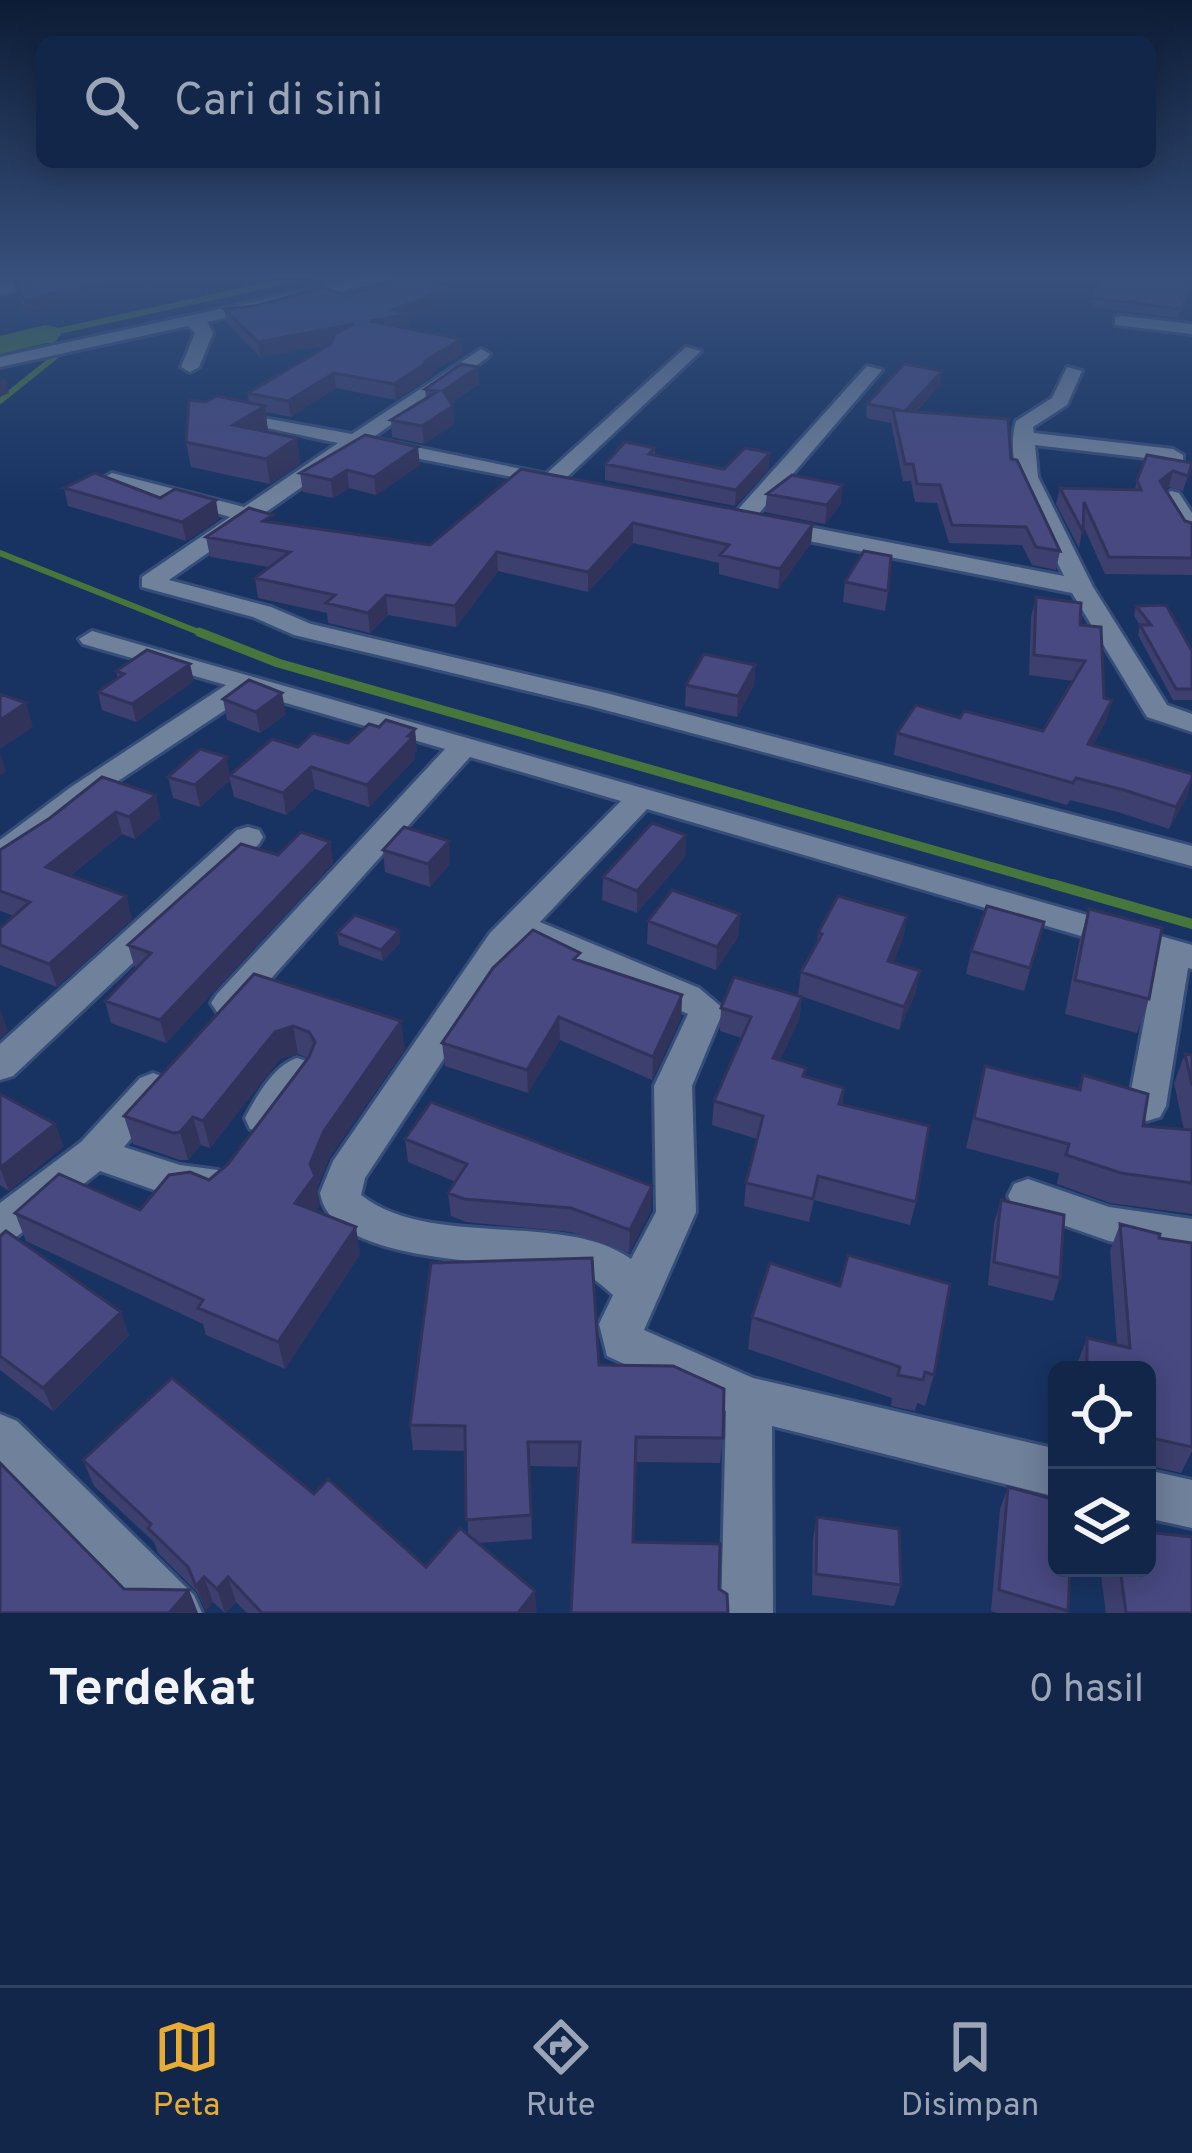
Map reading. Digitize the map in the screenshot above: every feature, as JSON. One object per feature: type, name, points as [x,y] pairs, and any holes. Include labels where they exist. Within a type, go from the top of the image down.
[{"type":"street","points":[[0,362],[36,352]]},
{"type":"street","points":[[190,367],[196,352]]},
{"type":"street","points":[[240,401],[221,412],[561,483],[691,352]]},
{"type":"street","points":[[482,354],[150,582],[262,612],[303,630],[596,699],[1192,856]]},
{"type":"street","points":[[872,370],[730,518],[1081,586]]},
{"type":"street","points":[[1073,371],[1060,401],[1026,422],[1022,438],[1027,477],[1081,586],[1157,711],[1192,724]]},
{"type":"street","points":[[1022,438],[1173,455],[1174,466]]},
{"type":"street","points":[[489,497],[518,474]]},
{"type":"street","points":[[112,479],[249,514]]},
{"type":"street","points":[[1171,498],[1192,530]]},
{"type":"street","points":[[92,639],[1183,955],[1147,1106]]},
{"type":"street","points":[[0,855],[81,794],[247,683]]},
{"type":"street","points":[[212,1022],[464,746]]},
{"type":"street","points":[[638,1288],[601,1261],[429,1240],[357,1216],[342,1204],[340,1193],[347,1173],[485,963],[642,797]]},
{"type":"street","points":[[0,1066],[248,837]]},
{"type":"street","points":[[518,925],[687,997],[706,1010],[674,1085],[676,1212],[621,1324],[623,1342],[748,1399],[1048,1471]]},
{"type":"street","points":[[0,1226],[95,1153],[182,1056]]},
{"type":"street","points":[[95,1153],[180,1182],[217,1178],[297,1072]]},
{"type":"street","points":[[1028,1196],[1109,1224],[1192,1237]]},
{"type":"street","points":[[748,1399],[748,1613]]},
{"type":"street","points":[[0,1437],[176,1613]]},
{"type":"street","points":[[1156,1496],[1192,1504]]},
{"type":"building","points":[[317,352],[440,352],[394,384],[334,373],[288,401],[248,393]]},
{"type":"building","points":[[461,364],[478,367],[443,391],[453,406],[422,426],[391,420],[438,391],[425,389]]},
{"type":"building","points":[[904,364],[942,371],[905,411],[867,404]]},
{"type":"building","points":[[217,396],[265,406],[233,425],[297,438],[266,459],[186,442],[189,400],[206,402]]},
{"type":"building","points":[[893,410],[1008,419],[1011,459],[1017,460],[1060,551],[1036,547],[1026,527],[952,525],[940,485],[917,484],[913,464],[905,464]]},
{"type":"building","points":[[365,435],[418,447],[374,477],[347,470],[331,480],[300,473]]},
{"type":"building","points":[[625,442],[655,448],[649,454],[724,469],[745,448],[770,453],[736,490],[605,464]]},
{"type":"building","points":[[1147,455],[1192,463],[1188,476],[1173,471],[1160,481],[1185,521],[1192,523],[1192,558],[1109,557],[1084,502],[1083,532],[1060,488],[1141,490],[1137,480]]},
{"type":"building","points":[[521,469],[813,524],[780,569],[720,555],[729,545],[633,523],[588,572],[497,552],[455,606],[386,595],[368,613],[326,603],[335,595],[255,578],[290,552],[206,537],[249,508],[273,515],[263,521],[430,545]]},
{"type":"building","points":[[95,473],[160,498],[175,489],[216,500],[182,522],[64,488]]},
{"type":"building","points":[[792,475],[843,485],[827,505],[767,494]]},
{"type":"building","points":[[864,551],[891,556],[888,591],[845,582]]},
{"type":"building","points":[[1036,597],[1081,603],[1080,625],[1101,627],[1104,698],[1112,700],[1088,744],[1192,774],[1176,807],[897,733],[916,705],[960,718],[964,711],[1043,731],[1085,661],[1034,655]]},
{"type":"building","points":[[1166,605],[1192,651],[1192,689],[1176,689],[1140,625],[1151,625],[1136,606]]},
{"type":"building","points":[[147,650],[190,664],[132,704],[98,692],[124,674],[116,671]]},
{"type":"building","points":[[704,654],[755,665],[738,696],[686,685]]},
{"type":"building","points":[[249,680],[282,693],[256,712],[223,699]]},
{"type":"building","points":[[0,694],[26,703],[0,720]]},
{"type":"building","points":[[386,720],[415,729],[408,736],[413,737],[367,785],[311,767],[283,793],[230,775],[272,739],[298,747],[313,733],[348,743],[369,724],[379,727]]},
{"type":"building","points":[[200,749],[227,757],[195,785],[168,777]]},
{"type":"building","points":[[102,777],[156,795],[129,817],[116,812],[46,867],[126,896],[49,964],[0,945],[0,928],[30,902],[0,891],[0,850]]},
{"type":"building","points":[[652,823],[686,835],[637,891],[603,877]]},
{"type":"building","points":[[404,827],[449,841],[428,864],[383,850]]},
{"type":"building","points":[[301,832],[330,842],[160,1020],[105,1001],[151,953],[128,945],[241,844],[278,855]]},
{"type":"building","points":[[672,890],[740,914],[717,947],[648,921]]},
{"type":"building","points":[[838,896],[907,916],[888,961],[920,971],[904,1007],[801,972]]},
{"type":"building","points":[[987,906],[1044,922],[1030,968],[971,951]]},
{"type":"building","points":[[1089,909],[1162,928],[1149,999],[1075,980]]},
{"type":"building","points":[[355,915],[399,931],[381,950],[337,933]]},
{"type":"building","points":[[533,930],[580,953],[574,959],[682,995],[653,1057],[559,1017],[527,1070],[442,1043],[493,968]]},
{"type":"building","points":[[254,974],[401,1021],[324,1131],[310,1164],[315,1176],[295,1203],[356,1227],[278,1342],[198,1308],[203,1300],[15,1213],[59,1174],[140,1210],[169,1175],[190,1172],[209,1180],[228,1164],[309,1057],[315,1042],[309,1032],[293,1026],[275,1032],[203,1121],[193,1117],[180,1132],[124,1116]]},
{"type":"building","points":[[734,977],[802,997],[773,1058],[806,1068],[803,1076],[844,1088],[839,1104],[929,1126],[916,1202],[818,1176],[813,1199],[746,1183],[763,1116],[714,1101],[751,1017],[721,1008]]},
{"type":"building","points":[[1185,1054],[1192,1055],[1192,1085]]},
{"type":"building","points":[[985,1066],[1080,1090],[1083,1075],[1148,1094],[1143,1126],[1192,1130],[1192,1183],[1121,1173],[1066,1155],[1069,1144],[974,1118]]},
{"type":"building","points":[[0,1094],[55,1124],[0,1168]]},
{"type":"building","points":[[431,1102],[652,1186],[630,1230],[571,1208],[464,1199],[448,1193],[467,1164],[405,1139]]},
{"type":"building","points":[[1001,1200],[1064,1215],[1060,1278],[994,1262]]},
{"type":"building","points":[[1120,1224],[1192,1243],[1192,1447],[1156,1439],[1156,1361],[1087,1361],[1087,1338],[1130,1348]]},
{"type":"building","points":[[6,1231],[121,1312],[43,1388],[0,1356],[0,1236]]},
{"type":"building","points":[[848,1255],[950,1284],[934,1375],[925,1372],[923,1380],[898,1375],[900,1367],[752,1317],[770,1263],[840,1286]]},
{"type":"building","points":[[592,1258],[599,1365],[673,1366],[724,1389],[723,1438],[636,1437],[633,1542],[720,1544],[719,1589],[727,1594],[728,1613],[571,1613],[580,1442],[528,1442],[531,1515],[466,1520],[465,1426],[410,1425],[431,1263]]},
{"type":"building","points":[[172,1378],[314,1494],[328,1479],[426,1567],[460,1528],[535,1591],[518,1613],[262,1613],[228,1577],[217,1589],[204,1577],[196,1586],[188,1567],[148,1528],[151,1524],[83,1460]]},
{"type":"building","points":[[0,1463],[124,1589],[189,1590],[169,1613],[0,1613]]},
{"type":"building","points":[[1008,1487],[1048,1498],[1048,1577],[1070,1577],[1068,1611],[999,1590]]},
{"type":"building","points":[[817,1517],[899,1529],[901,1585],[816,1574]]},
{"type":"building","points":[[1156,1533],[1192,1537],[1192,1613],[1126,1613],[1121,1577],[1156,1577]]},
{"type":"waterway","points":[[0,401],[61,352]]},
{"type":"waterway","points":[[0,553],[206,635]]},
{"type":"waterway","points":[[199,632],[278,663],[1063,887]]},
{"type":"waterway","points":[[1053,884],[1192,924]]}]
